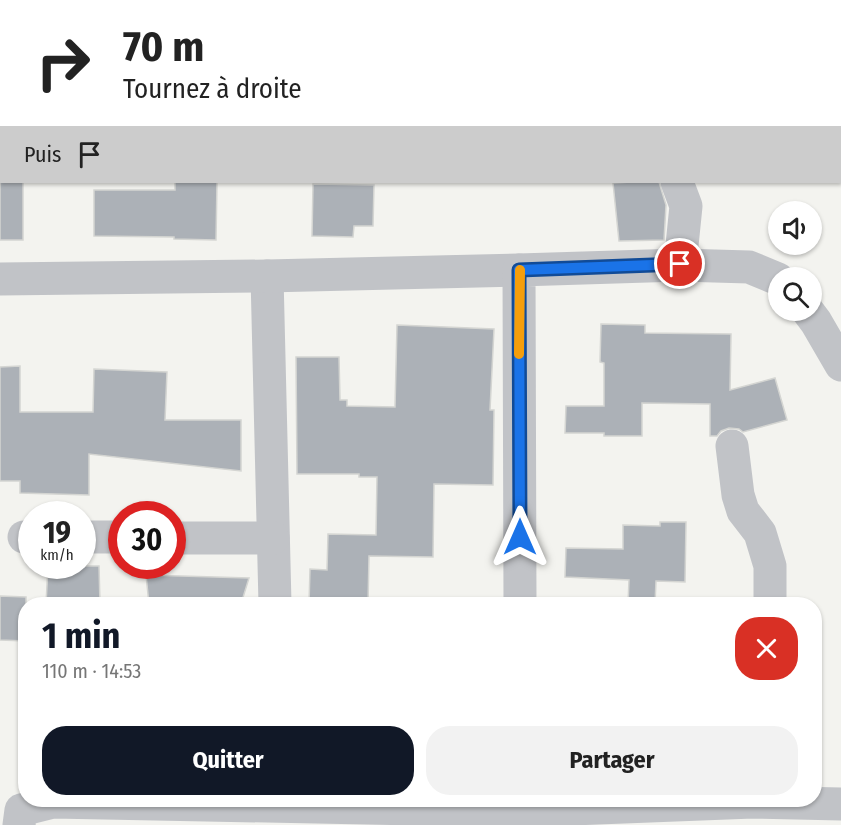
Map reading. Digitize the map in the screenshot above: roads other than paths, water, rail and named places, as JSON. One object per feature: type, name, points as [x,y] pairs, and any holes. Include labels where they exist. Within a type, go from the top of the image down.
[{"type":"street","points":[[677,183],[686,206],[680,264]]},
{"type":"street","points":[[0,279],[267,276],[680,264],[749,267],[768,275]]},
{"type":"street","points":[[519,270],[520,597]]},
{"type":"street","points":[[267,276],[275,597]]},
{"type":"street","points":[[815,321],[841,365]]},
{"type":"street","points":[[732,446],[738,495],[743,511],[760,533],[770,566],[770,597]]},
{"type":"street","points":[[186,538],[273,538]]},
{"type":"street","points":[[822,803],[841,804]]},
{"type":"street","points":[[19,825],[21,810],[33,807]]},
{"type":"street","points":[[729,825],[748,807]]}]
